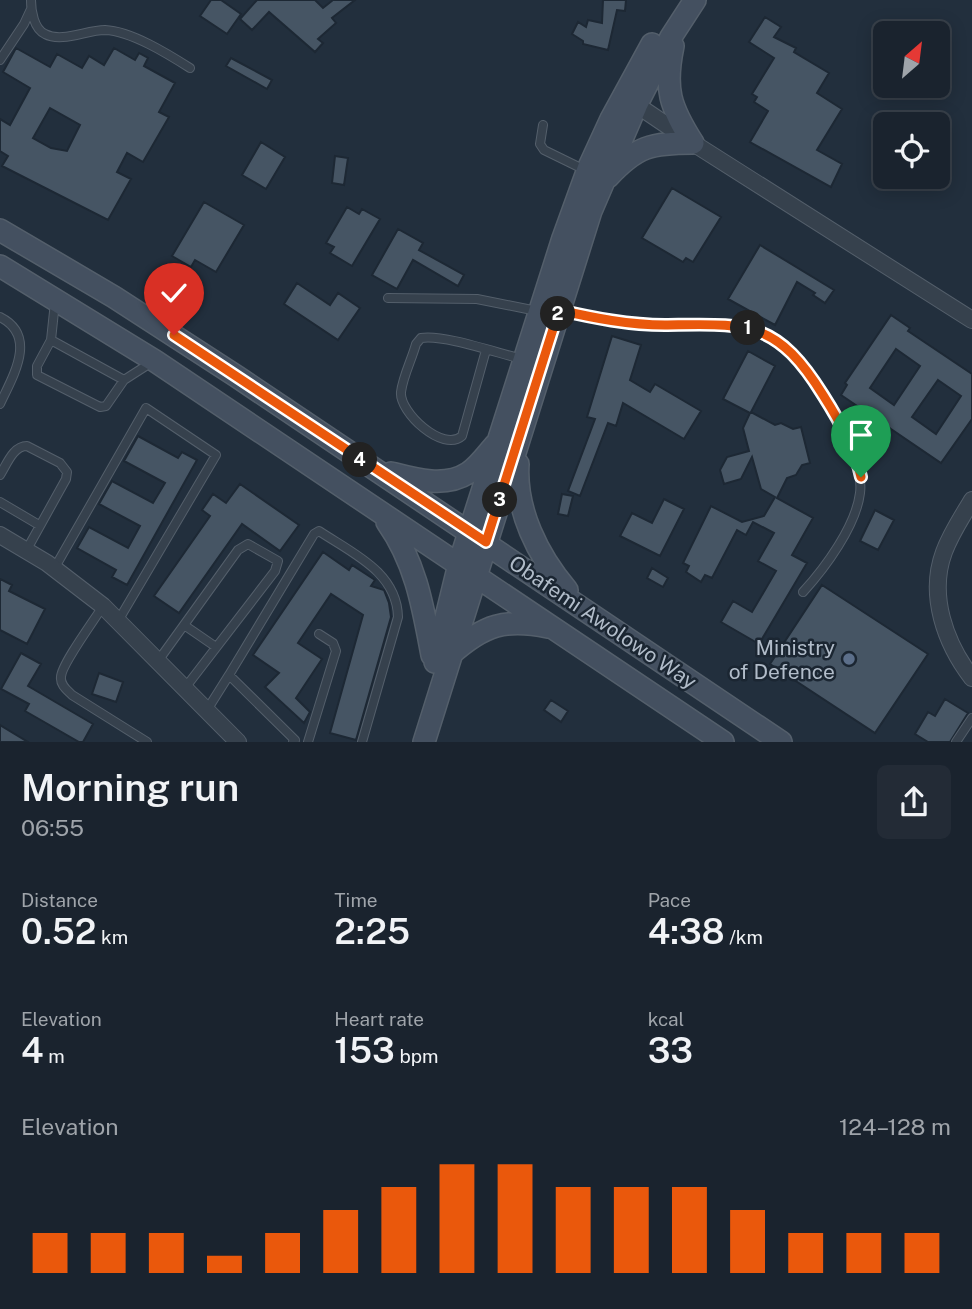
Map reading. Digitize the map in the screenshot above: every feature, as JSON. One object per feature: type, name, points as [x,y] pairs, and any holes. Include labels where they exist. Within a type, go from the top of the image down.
[{"type":"main road","points":[[424,742],[443,659],[477,538],[594,177],[678,0]]},
{"type":"main road","points":[[630,100],[695,0]]},
{"type":"main road","points":[[677,29],[670,62],[670,99],[676,117],[693,143]]},
{"type":"main road","points":[[594,177],[639,150],[669,143],[693,143]]},
{"type":"main road","name":"Obafemi Awolowo Way","points":[[0,230],[134,310],[781,742]]},
{"type":"main road","name":"Obafemi Awolowo Way","points":[[0,266],[155,361],[723,742]]},
{"type":"main road","points":[[550,310],[525,359],[509,441],[520,502],[529,527],[554,574],[584,611]]},
{"type":"main road","points":[[373,468],[421,481],[455,479],[468,473],[509,441]]},
{"type":"main road","points":[[380,511],[400,540],[412,567],[443,659]]},
{"type":"main road","points":[[409,742],[443,659],[470,637],[491,626],[510,622],[554,629]]},
{"type":"street","points":[[630,100],[972,320]]},
{"type":"street","points":[[972,500],[951,533],[942,555],[936,583],[939,611],[950,641],[972,678]]},
{"type":"street","points":[[0,535],[54,569],[103,606],[238,742]]},
{"type":"lane","points":[[0,60],[24,24],[31,4]]},
{"type":"lane","points":[[31,4],[38,29],[46,35],[69,36],[107,30],[128,34],[190,68]]},
{"type":"lane","points":[[542,125],[540,144],[544,150],[594,177]]},
{"type":"lane","points":[[388,298],[477,299],[517,308],[550,310],[638,324],[728,324],[774,338],[806,368],[857,457],[861,477],[860,495],[846,532],[818,576],[803,592]]},
{"type":"lane","points":[[56,299],[51,340],[37,366],[37,375],[100,407],[106,406],[124,380],[155,361]]},
{"type":"lane","points":[[0,317],[18,330],[19,365],[0,404]]},
{"type":"lane","points":[[486,350],[462,436],[457,441],[442,440],[434,436],[408,411],[402,401],[401,393],[416,344],[421,338],[430,337],[525,359]]},
{"type":"lane","points":[[51,340],[124,380]]},
{"type":"lane","points":[[54,569],[146,408],[216,455],[118,621]]},
{"type":"lane","points":[[0,475],[17,448],[22,446],[48,456],[64,467],[66,479],[26,551]]},
{"type":"lane","points":[[0,502],[39,525]]},
{"type":"lane","points":[[206,710],[314,534],[319,531],[373,566],[393,590],[398,605],[398,617],[362,742]]},
{"type":"lane","points":[[158,661],[238,550],[248,544],[278,561],[275,571],[184,688]]},
{"type":"lane","points":[[103,606],[66,664],[60,676],[62,685],[72,695],[147,742]]},
{"type":"lane","points":[[184,625],[216,647]]},
{"type":"lane","points":[[309,742],[337,651],[333,643],[319,634]]},
{"type":"lane","points":[[229,675],[295,741]]},
{"type":"lane","points":[[956,742],[972,718]]},
{"type":"building","points":[[211,0],[221,0],[241,14],[227,34],[200,16]]},
{"type":"building","points":[[257,0],[315,0],[323,8],[333,0],[355,0],[332,18],[336,23],[318,39],[323,43],[315,52],[269,12],[252,30],[240,19]]},
{"type":"building","points":[[603,0],[626,0],[625,11],[617,10],[608,50],[583,44],[583,41],[572,34],[578,22],[586,27],[588,20],[602,23]]},
{"type":"building","points":[[765,17],[781,27],[774,37],[796,48],[794,52],[829,73],[817,93],[842,109],[817,150],[842,164],[831,187],[750,142],[768,111],[754,102],[757,97],[752,94],[774,58],[749,42]]},
{"type":"building","points":[[16,48],[50,67],[57,54],[82,68],[89,56],[104,65],[114,48],[135,60],[139,53],[148,58],[144,66],[175,83],[159,112],[169,117],[143,162],[127,153],[117,172],[131,179],[108,220],[2,166],[8,156],[0,151],[0,119],[10,125],[30,88],[3,72]],"holes":[[[50,108],[80,125],[67,151],[51,148],[33,138]]]},
{"type":"building","points":[[231,58],[272,80],[267,89],[226,66]]},
{"type":"building","points":[[261,142],[285,157],[266,189],[242,175]]},
{"type":"building","points":[[335,156],[348,158],[344,185],[332,183]]},
{"type":"building","points":[[672,188],[721,217],[693,262],[686,258],[683,262],[642,238]]},
{"type":"building","points":[[204,202],[244,225],[216,272],[195,260],[191,267],[172,256]]},
{"type":"building","points":[[347,207],[359,214],[362,209],[380,219],[352,266],[330,253],[334,247],[326,243]]},
{"type":"building","points":[[398,229],[423,243],[419,250],[464,275],[458,286],[413,260],[397,289],[372,275]]},
{"type":"building","points":[[760,245],[834,290],[825,303],[797,282],[775,325],[728,299]]},
{"type":"building","points":[[297,283],[330,305],[338,293],[360,308],[338,340],[284,304]]},
{"type":"building","points":[[891,315],[910,328],[908,331],[972,374],[972,419],[941,463],[841,395],[847,385],[845,383]],"holes":[[[896,349],[920,366],[894,405],[870,388]],[[938,380],[961,396],[936,434],[912,417]]]},
{"type":"building","points":[[612,336],[641,345],[630,380],[650,392],[655,384],[701,411],[684,439],[623,403],[616,426],[608,423],[580,496],[568,491],[595,419],[587,417]]},
{"type":"building","points":[[748,351],[775,366],[751,412],[775,425],[781,423],[793,429],[801,427],[810,463],[802,465],[796,475],[787,478],[777,498],[813,518],[792,555],[807,563],[759,644],[721,622],[733,601],[752,612],[776,571],[758,561],[774,533],[753,522],[746,535],[737,530],[712,578],[705,575],[701,582],[686,572],[689,566],[683,563],[711,506],[742,522],[764,516],[775,497],[761,489],[752,457],[741,479],[724,484],[720,470],[727,457],[749,451],[743,428],[750,413],[723,399]]},
{"type":"building","points":[[138,436],[178,458],[182,452],[197,460],[127,585],[112,577],[116,570],[77,548],[89,527],[128,548],[140,526],[99,504],[112,481],[153,503],[165,483],[124,461]]},
{"type":"building","points":[[240,484],[299,525],[280,551],[242,524],[179,613],[154,596],[210,516],[202,510],[213,494],[226,503]]},
{"type":"building","points":[[562,494],[573,496],[568,516],[558,514]]},
{"type":"building","points":[[664,499],[684,509],[660,556],[620,536],[632,513],[652,523]]},
{"type":"building","points":[[875,510],[894,520],[878,550],[860,541]]},
{"type":"building","points":[[323,552],[349,570],[352,565],[375,580],[371,586],[384,590],[389,603],[391,617],[356,740],[330,733],[363,615],[331,594],[298,643],[322,659],[296,698],[310,712],[304,723],[265,687],[279,673],[253,655]]},
{"type":"building","points":[[652,568],[668,578],[663,587],[647,578]]},
{"type":"building","points":[[0,579],[12,585],[9,591],[45,609],[27,644],[0,630]]},
{"type":"building","name":"Ministry of Defence","points":[[822,585],[928,654],[875,733],[770,664]]},
{"type":"building","points":[[21,653],[41,664],[28,686],[93,724],[83,742],[25,711],[29,704],[1,689]]},
{"type":"building","points":[[99,673],[123,682],[116,702],[92,694]]},
{"type":"building","points":[[945,699],[968,713],[950,742],[928,742],[915,734],[928,712],[935,716]]},
{"type":"building","points":[[551,700],[568,711],[561,722],[544,710]]},
{"type":"building","points":[[0,725],[28,742],[0,742]]},
{"type":"place","name":"Ministry of Defence","points":[[849,659]]},
{"type":"route","points":[[174,335],[486,542],[559,310],[638,324],[728,324],[762,332],[774,338],[806,368],[830,405],[857,457],[861,477]]}]
